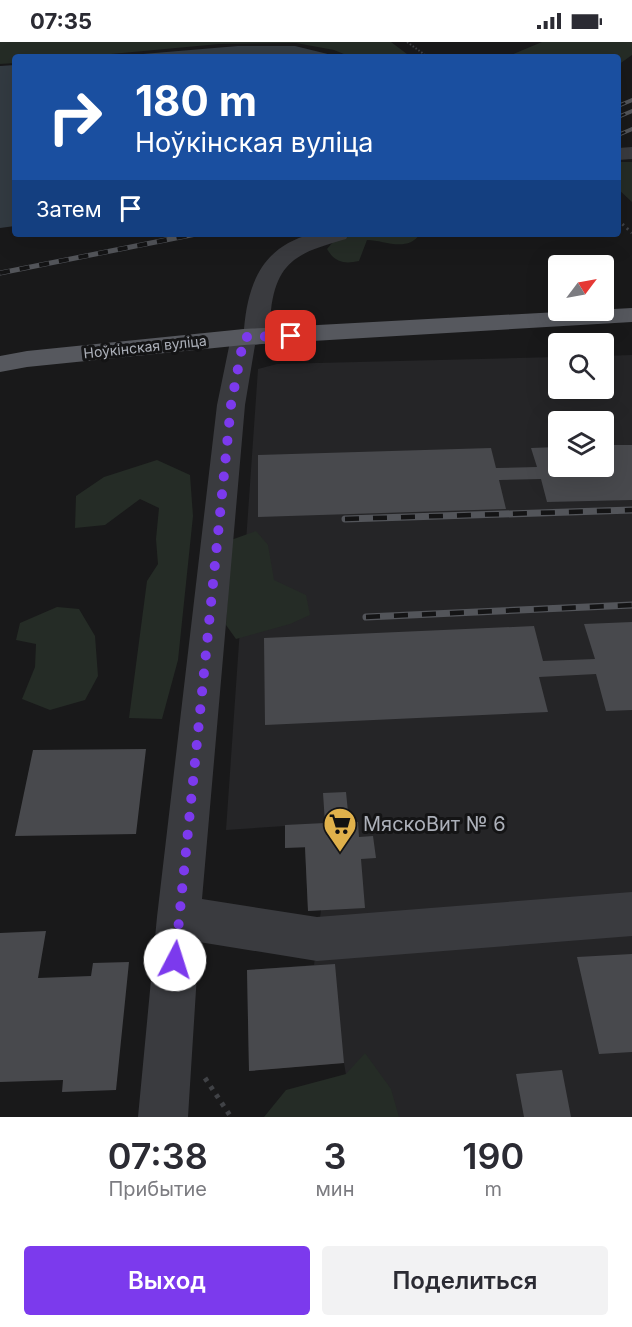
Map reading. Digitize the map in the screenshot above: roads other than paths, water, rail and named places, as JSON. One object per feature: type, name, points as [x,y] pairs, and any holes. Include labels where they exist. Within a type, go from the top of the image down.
[{"type":"main road","name":"Ноўкінская вуліца","points":[[0,364],[27,359],[250,337],[632,315]]},
{"type":"street","points":[[163,1117],[179,918],[231,405],[265,279],[276,260],[299,246],[328,237]]},
{"type":"street","points":[[179,918],[317,939],[632,914]]},
{"type":"railway","points":[[621,105],[632,100]]},
{"type":"railway","points":[[621,116],[632,111]]},
{"type":"railway","points":[[621,134],[632,129]]},
{"type":"railway","points":[[0,273],[181,237]]},
{"type":"railway","points":[[345,519],[632,510]]},
{"type":"railway","points":[[366,617],[632,605]]},
{"type":"place","name":"МяскоВит № 6","points":[[340,853]]}]
